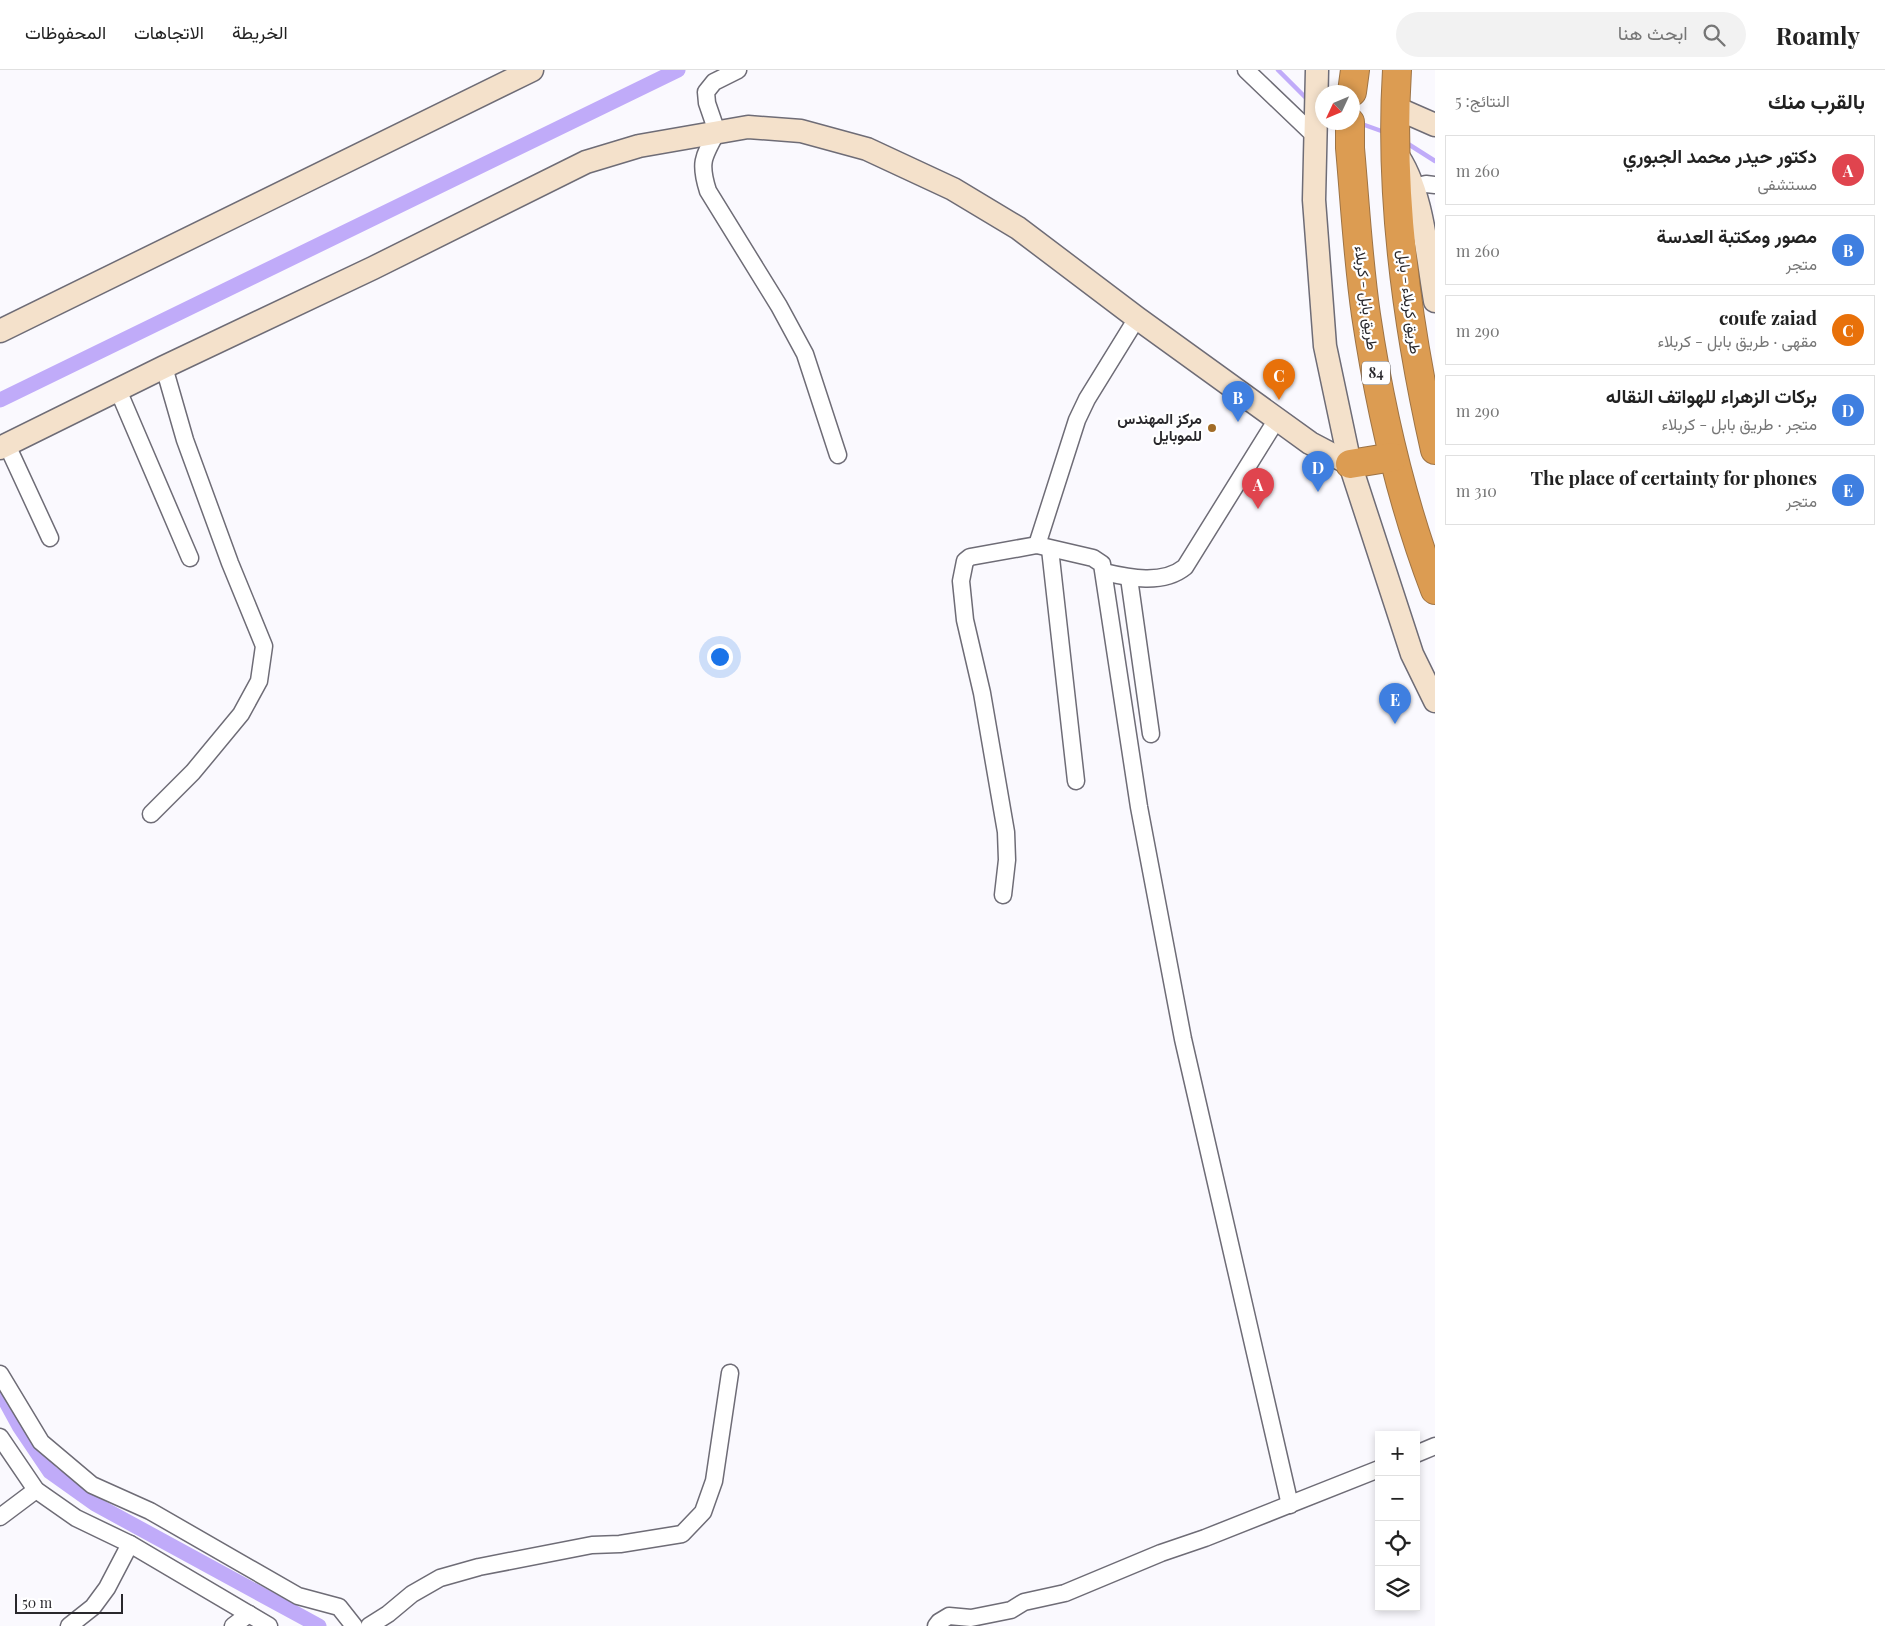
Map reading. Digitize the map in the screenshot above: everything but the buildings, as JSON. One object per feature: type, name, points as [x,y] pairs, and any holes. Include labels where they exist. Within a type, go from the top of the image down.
[{"type":"highway","points":[[1353,85],[1355,70]]},
{"type":"highway","name":"طريق كربلاء - بابل","points":[[1397,70],[1394,152],[1405,288],[1420,383],[1435,450]]},
{"type":"highway","name":"طريق بابل - كربلاء","points":[[1350,135],[1366,313],[1385,426],[1422,558],[1435,590]]},
{"type":"highway","points":[[1350,464],[1393,457]]},
{"type":"street","points":[[0,331],[532,70]]},
{"type":"street","points":[[738,70],[714,82],[706,92],[707,103],[717,132],[705,154],[702,172],[708,191],[779,306],[806,354],[838,455]]},
{"type":"street","points":[[1246,70],[1315,128],[1314,200],[1325,346],[1350,464],[1412,654],[1435,702]]},
{"type":"street","points":[[1316,85],[1317,70]]},
{"type":"street","points":[[1394,113],[1435,125]]},
{"type":"street","points":[[50,538],[3,447],[164,367],[373,268],[586,162],[639,146],[748,128],[801,131],[867,150],[953,189],[1018,228],[1137,318],[1310,443],[1350,464]]},
{"type":"street","points":[[1394,152],[1406,169],[1424,186],[1435,301]]},
{"type":"street","points":[[1076,781],[1044,547],[1077,420],[1087,399],[1137,318]]},
{"type":"street","points":[[151,814],[193,772],[241,714],[259,682],[264,646],[230,563],[185,440],[164,367]]},
{"type":"street","points":[[118,390],[190,558]]},
{"type":"street","points":[[1104,572],[1129,578],[1170,576],[1185,567],[1277,419]]},
{"type":"street","points":[[1003,895],[1007,860],[1006,832],[982,693],[965,620],[961,581],[965,561],[970,557],[1044,547],[1093,558],[1100,561],[1104,572],[1139,807],[1183,1039],[1290,1505]]},
{"type":"street","points":[[1129,578],[1151,734]]},
{"type":"street","points":[[369,1626],[388,1614],[412,1594],[440,1578],[479,1567],[592,1545],[620,1544],[682,1534],[703,1512],[714,1482],[730,1373]]},
{"type":"street","points":[[0,1374],[41,1442],[92,1485],[150,1511],[298,1596],[339,1607],[354,1626]]},
{"type":"street","points":[[0,1437],[36,1490],[76,1518],[130,1544],[270,1626]]},
{"type":"street","points":[[1420,1452],[1435,1446]]},
{"type":"street","points":[[936,1626],[949,1616],[971,1618],[1011,1610],[1024,1602],[1065,1593],[1160,1553],[1205,1538],[1375,1471]]},
{"type":"street","points":[[0,1517],[36,1490]]},
{"type":"street","points":[[69,1626],[93,1607],[107,1588],[130,1544]]},
{"type":"street","points":[[233,1626],[249,1614]]},
{"type":"waterway","points":[[0,400],[678,70]]},
{"type":"waterway","points":[[1278,70],[1309,101]]},
{"type":"waterway","points":[[1360,123],[1387,133]]},
{"type":"waterway","points":[[1405,142],[1435,161]]},
{"type":"waterway","points":[[0,1391],[19,1426],[50,1472],[95,1504],[319,1626]]},
{"type":"place","name":"coufe zaiad","points":[[1279,400]]},
{"type":"place","name":"مصور ومكتبة العدسة","points":[[1238,422]]},
{"type":"place","name":"مركز المهندس للموبايل","points":[[1212,428]]},
{"type":"place","name":"بركات الزهراء للهواتف النقاله","points":[[1318,492]]},
{"type":"place","name":"دكتور حيدر محمد الجبوري","points":[[1258,509]]},
{"type":"place","name":"The place of certainty for phones","points":[[1395,724]]}]
